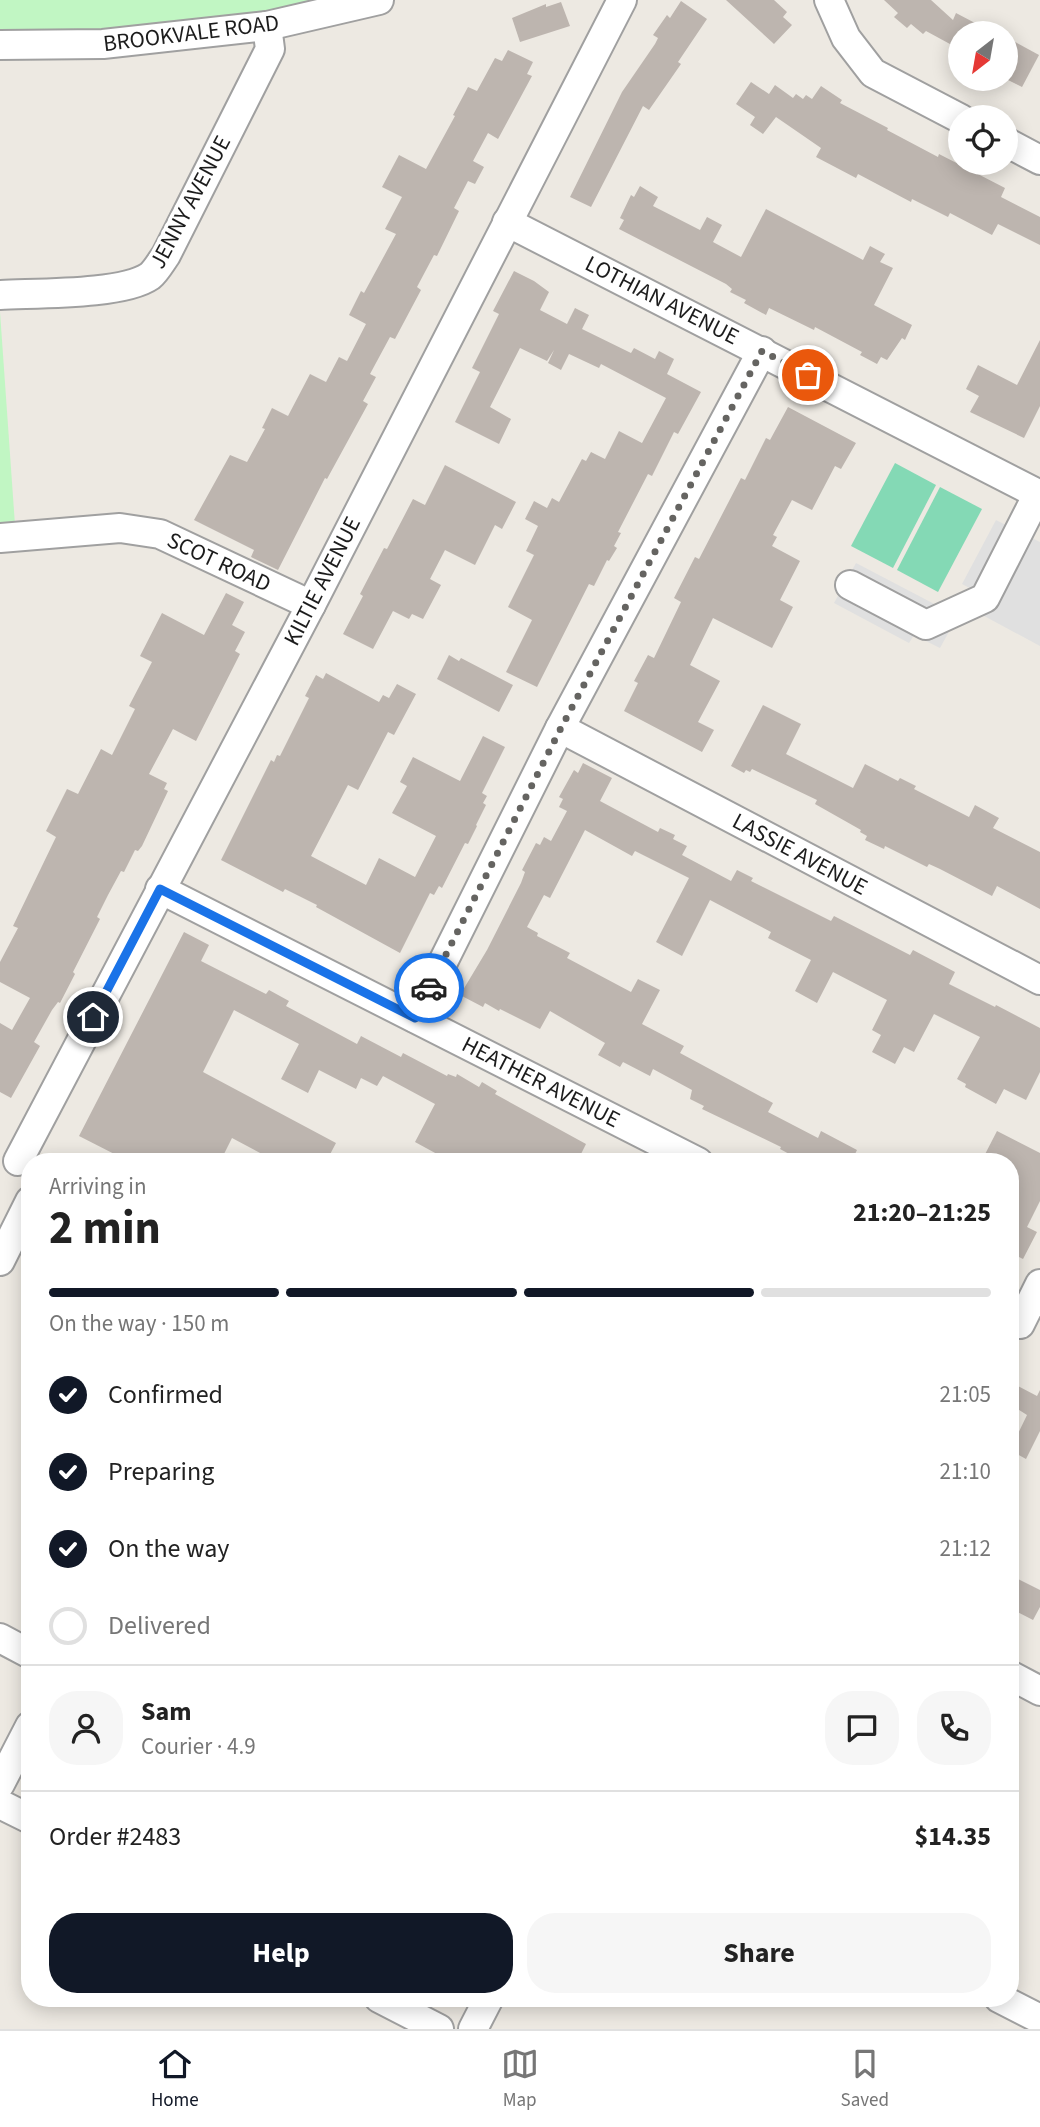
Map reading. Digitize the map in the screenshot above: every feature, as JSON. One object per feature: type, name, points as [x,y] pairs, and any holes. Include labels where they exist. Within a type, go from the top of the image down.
[{"type":"street","name":"BROOKVALE ROAD","points":[[0,45],[103,44],[267,26],[379,0]]},
{"type":"street","name":"KILTIE AVENUE","points":[[16,1160],[310,605],[622,0]]},
{"type":"street","points":[[829,0],[846,38],[873,73],[948,111]]},
{"type":"street","name":"JENNY AVENUE","points":[[0,295],[112,289],[132,286],[152,275],[166,255],[270,48],[267,26]]},
{"type":"street","points":[[1018,148],[1040,160]]},
{"type":"street","name":"LOTHIAN AVENUE","points":[[507,222],[1039,494]]},
{"type":"street","points":[[415,1018],[561,728],[762,351]]},
{"type":"street","points":[[850,585],[926,625],[985,598],[1039,494]]},
{"type":"street","name":"SCOT ROAD","points":[[0,538],[120,528],[160,534],[310,605]]},
{"type":"street","name":"LASSIE AVENUE","points":[[561,728],[1040,980]]},
{"type":"street","name":"HEATHER AVENUE","points":[[160,889],[680,1153]]},
{"type":"street","points":[[0,1261],[21,1219]]},
{"type":"street","points":[[1023,1326],[1040,1284]]},
{"type":"street","points":[[0,1639],[21,1650]]},
{"type":"street","points":[[1019,1680],[1040,1691]]},
{"type":"street","points":[[0,1784],[21,1743]]},
{"type":"street","points":[[0,1804],[21,1814]]},
{"type":"street","points":[[396,2007],[439,2029]]},
{"type":"street","points":[[473,2029],[484,2007]]},
{"type":"street","points":[[1016,2007],[1040,2020]]},
{"type":"green space","points":[[0,0],[365,0],[0,45]]},
{"type":"green space","points":[[0,312],[15,525],[0,525]]},
{"type":"green space","points":[[895,463],[936,485],[893,568],[851,546]]},
{"type":"green space","points":[[940,487],[982,509],[938,592],[897,570]]},
{"type":"shaded area","points":[[996,520],[1040,542],[1040,646],[973,610],[956,619],[940,648],[914,635],[909,643],[834,603],[856,563],[942,608],[977,592],[962,584]]},
{"type":"building","points":[[726,0],[774,0],[787,12],[783,17],[792,25],[774,44]]},
{"type":"building","points":[[884,0],[931,0],[953,20],[956,13],[971,21],[948,21],[948,43],[926,31],[923,34],[911,24],[907,28],[894,17],[898,13]]},
{"type":"building","points":[[681,1],[707,19],[678,62],[681,64],[649,110],[643,106],[591,207],[570,197],[622,92],[655,44],[658,38],[653,35],[667,15],[670,18]]},
{"type":"building","points":[[561,2],[570,26],[520,42],[512,18],[546,4],[546,7]]},
{"type":"building","points":[[1018,44],[1039,55],[1022,87],[1018,85]]},
{"type":"building","points":[[508,50],[533,62],[527,74],[532,76],[498,139],[488,133],[473,161],[484,167],[475,184],[468,181],[454,208],[459,211],[437,256],[434,255],[417,287],[421,290],[395,339],[390,337],[370,374],[376,377],[363,401],[368,404],[327,479],[325,478],[278,570],[251,557],[254,550],[194,520],[230,455],[247,462],[265,429],[262,428],[272,408],[288,416],[310,374],[326,382],[339,357],[347,361],[366,324],[349,315],[396,234],[385,229],[402,197],[382,187],[399,155],[426,169],[468,87],[477,91],[495,58],[502,61]]},
{"type":"building","points":[[751,82],[769,94],[775,85],[793,98],[796,94],[803,99],[806,95],[812,99],[821,86],[842,100],[840,103],[888,128],[887,130],[938,157],[939,154],[948,159],[948,175],[980,175],[1005,188],[1001,197],[1040,217],[1040,245],[998,224],[992,235],[950,213],[948,217],[912,199],[911,202],[858,174],[856,178],[816,157],[821,148],[776,117],[763,134],[750,125],[755,117],[736,104]]},
{"type":"building","points":[[640,186],[658,197],[653,206],[700,230],[707,217],[722,225],[713,242],[741,257],[766,209],[863,260],[870,246],[885,254],[880,262],[893,268],[874,305],[912,325],[905,340],[902,338],[887,360],[881,357],[877,364],[860,355],[862,352],[815,327],[814,330],[769,308],[766,315],[744,303],[746,300],[730,292],[732,289],[726,284],[619,229],[624,220],[620,218],[631,195],[634,197]]},
{"type":"building","points":[[514,271],[549,292],[540,310],[567,324],[575,308],[589,315],[582,329],[631,353],[634,348],[655,359],[659,351],[674,359],[667,374],[701,392],[678,434],[674,432],[652,476],[648,474],[618,532],[621,533],[614,546],[617,548],[609,561],[607,560],[594,586],[589,584],[537,687],[506,672],[532,620],[508,607],[534,555],[526,551],[538,526],[525,519],[534,501],[547,508],[552,498],[559,502],[582,459],[586,461],[591,452],[605,459],[619,431],[642,443],[666,398],[601,364],[599,368],[569,354],[561,370],[548,363],[554,350],[547,361],[520,348],[490,407],[511,419],[499,444],[455,422],[480,372],[472,368],[499,314],[493,311]]},
{"type":"building","points":[[1040,340],[1040,406],[1024,438],[970,412],[979,396],[966,389],[978,365],[1017,385]]},
{"type":"building","points":[[788,407],[856,443],[841,469],[835,466],[812,510],[792,500],[773,535],[777,537],[772,546],[800,561],[780,600],[793,607],[772,648],[713,618],[690,665],[720,681],[698,722],[714,730],[702,752],[624,711],[638,683],[634,681],[648,655],[654,658],[681,602],[674,598],[695,557],[699,559],[741,478],[745,480],[766,438],[770,440]]},
{"type":"building","points":[[445,465],[516,502],[502,529],[495,525],[475,565],[445,550],[430,579],[441,585],[423,619],[412,614],[409,619],[393,611],[373,649],[343,634],[363,596],[360,594],[413,499],[425,505]]},
{"type":"building","points":[[226,593],[244,602],[232,625],[245,632],[235,651],[240,654],[196,741],[173,729],[149,774],[167,783],[164,789],[168,791],[142,846],[138,851],[135,850],[108,895],[97,917],[100,919],[73,972],[75,974],[60,1003],[52,1010],[34,1042],[40,1046],[11,1098],[0,1092],[0,1023],[12,1030],[30,998],[0,982],[0,962],[18,928],[13,926],[56,837],[46,831],[67,789],[78,794],[101,749],[112,755],[135,709],[129,706],[152,662],[140,656],[162,613],[204,635]]},
{"type":"building","points":[[449,655],[459,661],[461,658],[513,685],[499,712],[437,679]]},
{"type":"building","points":[[326,673],[379,702],[383,695],[389,698],[397,684],[416,694],[394,735],[388,732],[358,790],[348,785],[311,856],[366,885],[379,858],[415,877],[436,836],[392,813],[407,786],[400,782],[413,757],[460,781],[483,736],[505,747],[482,793],[487,796],[483,803],[486,805],[468,844],[465,843],[442,888],[439,886],[434,895],[430,893],[400,953],[316,907],[317,905],[285,889],[283,892],[221,860],[271,760],[274,762],[277,755],[280,756],[309,698],[305,696],[316,675],[323,679]]},
{"type":"building","points":[[763,705],[801,724],[786,754],[853,788],[865,764],[898,781],[900,778],[916,786],[914,789],[969,817],[975,805],[999,818],[993,828],[1040,852],[1040,909],[997,886],[992,896],[929,864],[927,867],[885,846],[884,849],[865,840],[867,836],[860,832],[861,830],[815,804],[817,800],[752,769],[744,773],[731,766]]},
{"type":"building","points":[[583,763],[612,778],[600,801],[658,832],[660,828],[675,835],[673,839],[687,846],[682,855],[731,881],[737,870],[753,878],[751,881],[831,921],[834,916],[910,955],[913,950],[955,972],[949,984],[1040,1028],[1040,1072],[1026,1100],[1004,1089],[996,1104],[965,1087],[966,1084],[957,1079],[980,1037],[934,1014],[914,1052],[904,1047],[895,1064],[872,1052],[881,1035],[872,1030],[887,1000],[833,972],[817,1003],[795,991],[811,960],[768,938],[771,932],[710,900],[682,956],[656,942],[689,878],[635,851],[632,856],[585,830],[550,898],[544,895],[527,927],[538,933],[537,936],[570,953],[567,958],[631,992],[638,979],[660,990],[642,1024],[684,1046],[680,1053],[773,1103],[768,1112],[818,1138],[821,1131],[857,1150],[856,1153],[787,1153],[780,1149],[781,1147],[702,1109],[704,1106],[690,1099],[692,1090],[653,1069],[650,1076],[623,1062],[620,1067],[598,1055],[605,1043],[550,1011],[540,1029],[500,1009],[499,1011],[485,1003],[483,1007],[460,995],[487,950],[521,883],[525,872],[522,870],[536,843],[540,845],[544,837],[551,841],[567,811],[559,807],[563,799],[559,797],[574,770],[578,773]]},
{"type":"building","points":[[184,932],[209,945],[201,961],[266,994],[269,990],[289,1001],[286,1006],[357,1044],[361,1036],[401,1057],[403,1053],[447,1076],[456,1077],[457,1074],[479,1087],[482,1082],[497,1091],[495,1094],[586,1144],[582,1153],[435,1153],[415,1142],[435,1104],[383,1076],[377,1086],[361,1078],[356,1089],[319,1070],[308,1093],[281,1079],[299,1044],[234,1010],[203,1072],[336,1143],[331,1153],[260,1153],[232,1138],[224,1153],[112,1153],[79,1136]]},
{"type":"building","points":[[997,1131],[1040,1153],[1040,1201],[1027,1227],[1037,1232],[1023,1259],[1019,1257],[1019,1153],[986,1153]]},
{"type":"building","points":[[1019,1387],[1037,1396],[1040,1390],[1040,1431],[1026,1459],[1019,1455],[1019,1431],[1027,1415],[1019,1410]]},
{"type":"building","points":[[1019,1580],[1040,1590],[1040,1607],[1033,1620],[1019,1613]]},
{"type":"way so far","points":[[429,988],[561,728],[762,351],[808,375]]},
{"type":"route","points":[[93,1017],[160,889],[415,1018],[429,988]]}]
